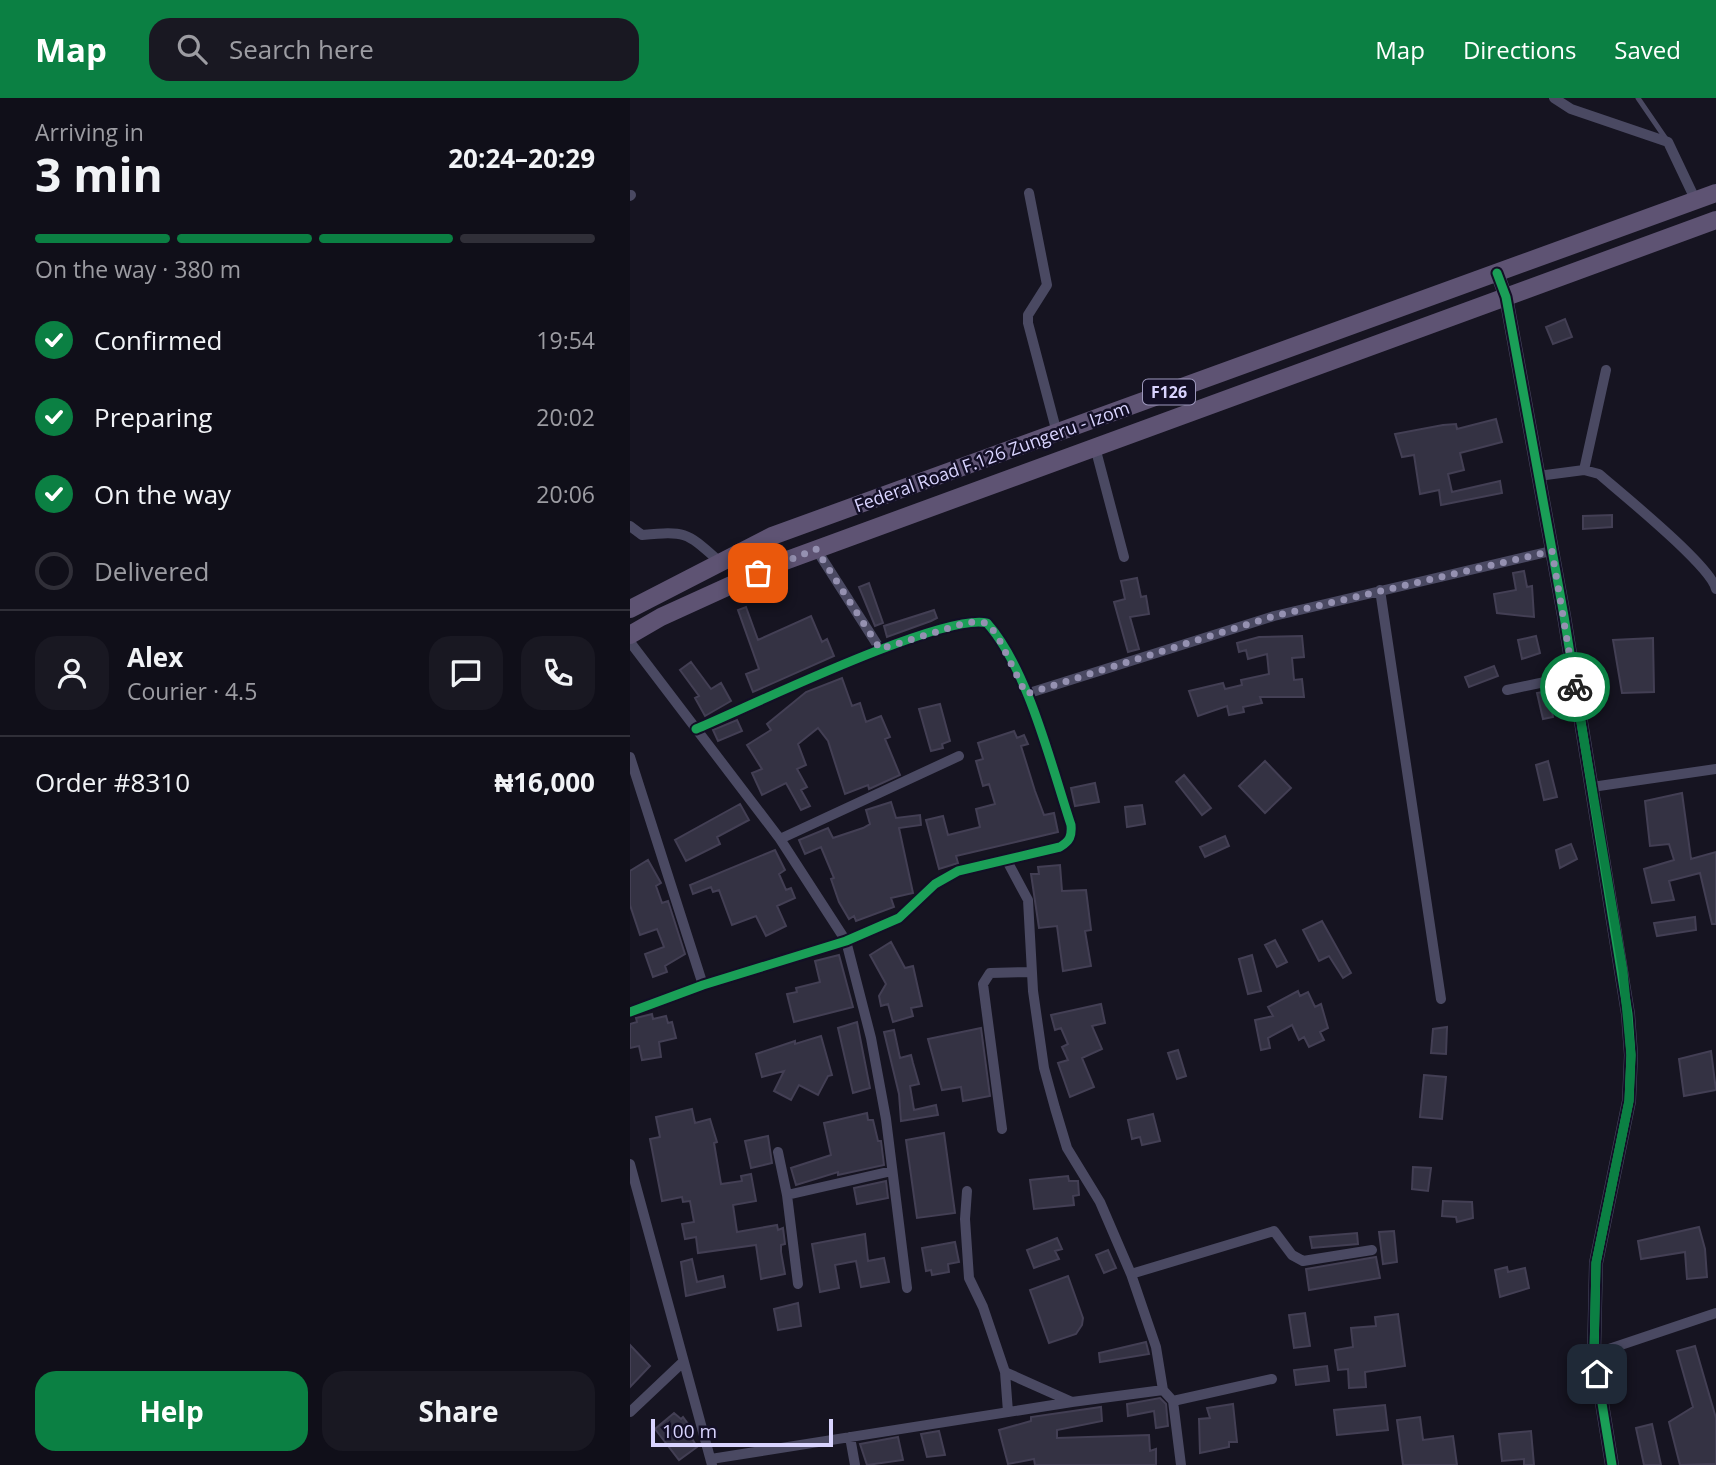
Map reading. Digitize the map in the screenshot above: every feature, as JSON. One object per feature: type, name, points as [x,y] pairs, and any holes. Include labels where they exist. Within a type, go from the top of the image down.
[{"type":"main road","name":"Federal Road F.126 Zungeru - Izom","points":[[630,609],[772,536],[1716,193]]},
{"type":"main road","name":"Federal Road F.126 Zungeru - Izom","points":[[630,635],[661,617],[816,549],[1716,220]]},
{"type":"main road","points":[[930,479],[940,504]]},
{"type":"street","points":[[1554,98],[1571,109],[1668,142],[1696,201]]},
{"type":"street","points":[[1029,193],[1047,285],[1028,315],[1028,323],[1057,433]]},
{"type":"street","points":[[1497,273],[1506,297],[1552,551],[1623,971],[1631,1078],[1596,1263],[1594,1354],[1612,1465]]},
{"type":"street","points":[[1584,470],[1606,370]]},
{"type":"street","points":[[1095,447],[1124,557]]},
{"type":"street","points":[[1538,476],[1584,470],[1600,474],[1688,554],[1713,580],[1716,590]]},
{"type":"street","points":[[630,526],[642,535],[677,532],[689,535],[720,562]]},
{"type":"street","points":[[816,549],[880,649]]},
{"type":"street","points":[[1026,694],[1274,616],[1552,551]]},
{"type":"street","points":[[1380,590],[1441,999]]},
{"type":"street","points":[[630,1012],[703,985],[846,942],[900,918],[946,876],[1060,847],[1069,842],[1072,835],[1071,825],[1026,694],[997,635],[987,623],[969,622],[880,649],[696,729]]},
{"type":"street","points":[[630,642],[780,839],[846,942],[871,1038],[907,1288]]},
{"type":"street","points":[[1507,690],[1573,676]]},
{"type":"street","points":[[780,839],[959,756]]},
{"type":"street","points":[[630,757],[703,985]]},
{"type":"street","points":[[1592,787],[1716,769]]},
{"type":"street","points":[[1006,859],[1028,900],[1030,972],[1044,1068],[1067,1148],[1100,1202],[1131,1274],[1156,1347],[1163,1390],[1173,1401],[1181,1465]]},
{"type":"street","points":[[1002,1129],[983,984],[990,973],[1030,972]]},
{"type":"street","points":[[778,1152],[787,1195],[798,1284]]},
{"type":"street","points":[[630,1164],[712,1462],[850,1437],[1163,1390]]},
{"type":"street","points":[[787,1195],[892,1171]]},
{"type":"street","points":[[967,1191],[965,1219],[969,1278],[983,1307],[1005,1372],[1008,1412]]},
{"type":"street","points":[[1131,1274],[1274,1231],[1292,1255],[1303,1261],[1372,1250]]},
{"type":"street","points":[[1594,1354],[1716,1313]]},
{"type":"street","points":[[630,1412],[683,1362]]},
{"type":"street","points":[[1005,1372],[1072,1402]]},
{"type":"street","points":[[1173,1401],[1272,1380]]},
{"type":"street","points":[[850,1437],[855,1465]]},
{"type":"lane","points":[[1638,98],[1668,142]]},
{"type":"building","points":[[1565,319],[1572,337],[1553,344],[1546,327]]},
{"type":"building","points":[[1496,419],[1502,442],[1460,453],[1464,470],[1448,474],[1452,492],[1500,481],[1502,493],[1441,505],[1439,490],[1420,494],[1414,455],[1402,457],[1395,434],[1443,425],[1456,424],[1457,429]]},
{"type":"building","points":[[1612,515],[1612,527],[1583,529],[1583,516]]},
{"type":"building","points":[[1524,571],[1527,587],[1532,586],[1534,617],[1497,613],[1494,594],[1516,590],[1513,573]]},
{"type":"building","points":[[1137,578],[1141,597],[1146,596],[1149,614],[1130,617],[1139,649],[1128,652],[1114,602],[1125,599],[1121,581]]},
{"type":"building","points":[[869,583],[883,623],[875,626],[859,587]]},
{"type":"building","points":[[746,607],[758,640],[811,616],[822,642],[827,639],[834,656],[753,692],[746,674],[759,669],[738,610]]},
{"type":"building","points":[[934,610],[937,618],[887,637],[884,626]]},
{"type":"building","points":[[1302,636],[1304,657],[1292,658],[1294,680],[1302,679],[1304,697],[1260,697],[1262,703],[1243,707],[1244,712],[1229,715],[1227,706],[1198,716],[1189,691],[1223,683],[1225,689],[1242,685],[1241,680],[1269,674],[1267,654],[1248,659],[1246,650],[1239,652],[1237,643],[1259,637]]},
{"type":"building","points":[[1536,636],[1540,653],[1522,659],[1518,640]]},
{"type":"building","points":[[1653,638],[1654,692],[1622,693],[1613,640]]},
{"type":"building","points":[[691,662],[711,689],[721,683],[731,701],[705,716],[695,698],[699,696],[680,670]]},
{"type":"building","points":[[1494,666],[1498,676],[1469,687],[1465,677]]},
{"type":"building","points":[[842,678],[852,706],[860,703],[866,722],[881,716],[890,737],[885,739],[900,775],[869,789],[868,785],[845,794],[828,741],[818,728],[798,744],[806,765],[797,769],[807,787],[801,790],[810,806],[801,810],[786,783],[762,795],[752,773],[762,769],[747,745],[771,730],[767,724],[806,692]]},
{"type":"building","points":[[1548,691],[1553,717],[1543,719],[1537,693]]},
{"type":"building","points":[[940,704],[950,741],[942,744],[943,748],[931,751],[919,709]]},
{"type":"building","points":[[737,720],[742,731],[718,741],[713,730]]},
{"type":"building","points":[[1014,731],[1017,738],[1024,735],[1028,744],[1021,746],[1035,791],[1044,815],[1054,813],[1058,832],[956,856],[958,863],[939,869],[926,820],[943,816],[948,835],[980,827],[976,809],[995,804],[989,784],[983,786],[976,761],[983,759],[978,743]]},
{"type":"building","points":[[1265,761],[1291,788],[1265,813],[1239,786]]},
{"type":"building","points":[[1548,761],[1557,797],[1544,800],[1536,765]]},
{"type":"building","points":[[1184,775],[1211,808],[1202,815],[1176,782]]},
{"type":"building","points":[[1095,783],[1099,802],[1075,806],[1071,788]]},
{"type":"building","points":[[1682,793],[1691,859],[1716,852],[1716,924],[1712,924],[1700,873],[1669,881],[1674,900],[1652,903],[1644,869],[1674,860],[1669,844],[1650,846],[1645,801]]},
{"type":"building","points":[[891,802],[896,818],[920,815],[921,825],[899,828],[913,893],[891,898],[894,907],[856,921],[854,916],[849,919],[839,902],[831,879],[834,878],[821,847],[805,854],[799,840],[828,828],[833,838],[863,828],[870,824],[866,810]]},
{"type":"building","points":[[740,804],[749,820],[717,837],[720,844],[686,861],[675,840]]},
{"type":"building","points":[[1142,805],[1145,824],[1127,827],[1125,807]]},
{"type":"building","points":[[1225,836],[1229,846],[1205,857],[1200,847]]},
{"type":"building","points":[[1571,844],[1577,859],[1560,868],[1556,850]]},
{"type":"building","points":[[775,850],[785,870],[779,874],[786,890],[791,888],[795,898],[777,906],[786,926],[766,936],[756,916],[732,925],[719,890],[713,892],[711,887],[693,894],[690,885]]},
{"type":"building","points":[[648,860],[661,883],[656,886],[662,903],[668,901],[685,954],[665,966],[667,972],[653,977],[645,954],[664,947],[657,929],[640,935],[630,905],[630,871]]},
{"type":"building","points":[[1060,865],[1062,891],[1086,890],[1091,930],[1085,931],[1091,966],[1063,971],[1057,926],[1039,928],[1031,874],[1039,874],[1038,867]]},
{"type":"building","points":[[1695,917],[1696,930],[1657,936],[1654,923]]},
{"type":"building","points":[[1322,921],[1351,973],[1343,978],[1329,956],[1319,961],[1303,930]]},
{"type":"building","points":[[1275,940],[1287,962],[1277,967],[1265,945]]},
{"type":"building","points":[[891,942],[905,968],[913,966],[922,1006],[911,1008],[913,1016],[893,1022],[888,1004],[881,1006],[879,996],[886,984],[870,955]]},
{"type":"building","points":[[839,955],[853,1007],[794,1022],[787,994],[797,992],[796,988],[820,982],[815,961]]},
{"type":"building","points":[[1252,955],[1261,991],[1248,994],[1239,959]]},
{"type":"building","points":[[1298,991],[1300,996],[1308,992],[1315,1007],[1321,1004],[1328,1028],[1320,1032],[1324,1040],[1309,1047],[1304,1037],[1299,1040],[1292,1025],[1268,1038],[1270,1048],[1261,1050],[1255,1020],[1273,1016],[1268,1007]]},
{"type":"building","points":[[1101,1004],[1105,1023],[1092,1026],[1102,1049],[1082,1058],[1094,1087],[1070,1097],[1058,1063],[1068,1060],[1062,1047],[1068,1044],[1061,1028],[1055,1030],[1051,1015]]},
{"type":"building","points":[[652,1014],[653,1019],[666,1016],[668,1023],[672,1022],[676,1038],[659,1042],[661,1057],[642,1060],[639,1046],[630,1048],[630,1024],[637,1022],[636,1018]]},
{"type":"building","points":[[857,1022],[870,1088],[853,1093],[838,1028]]},
{"type":"building","points":[[1447,1027],[1446,1054],[1431,1053],[1433,1029]]},
{"type":"building","points":[[981,1028],[990,1096],[963,1101],[961,1087],[942,1090],[928,1039]]},
{"type":"building","points":[[894,1030],[900,1058],[911,1055],[919,1084],[910,1086],[914,1110],[936,1105],[938,1115],[901,1121],[899,1094],[884,1032]]},
{"type":"building","points":[[821,1036],[832,1075],[828,1076],[818,1095],[799,1085],[791,1100],[774,1091],[784,1071],[762,1077],[756,1054],[795,1041],[795,1044]]},
{"type":"building","points":[[1178,1050],[1186,1076],[1177,1079],[1168,1053]]},
{"type":"building","points":[[1711,1051],[1716,1090],[1684,1096],[1679,1059]]},
{"type":"building","points":[[1424,1075],[1446,1077],[1442,1119],[1420,1117]]},
{"type":"building","points":[[692,1109],[695,1123],[710,1119],[717,1142],[714,1143],[721,1184],[742,1181],[741,1176],[751,1174],[756,1201],[733,1205],[737,1232],[777,1225],[778,1230],[783,1228],[785,1244],[781,1245],[781,1252],[785,1274],[761,1279],[756,1245],[698,1253],[696,1237],[685,1239],[682,1224],[694,1222],[690,1201],[683,1202],[682,1197],[662,1201],[650,1139],[660,1137],[656,1117]]},
{"type":"building","points":[[867,1113],[868,1120],[873,1120],[878,1141],[881,1141],[884,1165],[838,1175],[838,1172],[796,1185],[791,1168],[831,1155],[824,1123]]},
{"type":"building","points":[[1153,1114],[1160,1141],[1142,1145],[1140,1137],[1132,1139],[1128,1120]]},
{"type":"building","points":[[944,1133],[955,1213],[917,1218],[906,1140]]},
{"type":"building","points":[[768,1136],[772,1163],[751,1168],[745,1141]]},
{"type":"building","points":[[1413,1167],[1431,1168],[1428,1191],[1412,1189]]},
{"type":"building","points":[[1068,1176],[1069,1181],[1078,1181],[1079,1195],[1073,1196],[1074,1205],[1034,1209],[1030,1180]]},
{"type":"building","points":[[886,1181],[888,1198],[857,1204],[854,1188]]},
{"type":"building","points":[[1443,1201],[1472,1202],[1473,1218],[1457,1222],[1456,1217],[1442,1216]]},
{"type":"building","points":[[1699,1227],[1705,1249],[1707,1277],[1687,1279],[1685,1252],[1641,1259],[1638,1241]]},
{"type":"building","points":[[1394,1231],[1397,1262],[1383,1264],[1379,1232]]},
{"type":"building","points":[[1357,1233],[1358,1244],[1312,1248],[1310,1237]]},
{"type":"building","points":[[865,1234],[868,1261],[884,1258],[889,1282],[861,1287],[856,1261],[835,1265],[839,1288],[820,1292],[812,1244]]},
{"type":"building","points":[[1057,1238],[1062,1249],[1055,1251],[1059,1259],[1034,1268],[1027,1250]]},
{"type":"building","points":[[955,1242],[959,1262],[948,1264],[949,1272],[932,1275],[931,1270],[926,1271],[922,1248]]},
{"type":"building","points":[[1108,1250],[1116,1268],[1104,1273],[1096,1255]]},
{"type":"building","points":[[1376,1257],[1380,1278],[1309,1290],[1306,1269]]},
{"type":"building","points":[[692,1259],[697,1282],[723,1276],[725,1287],[686,1296],[681,1262]]},
{"type":"building","points":[[1507,1267],[1508,1272],[1525,1268],[1529,1288],[1500,1297],[1495,1270]]},
{"type":"building","points":[[1068,1276],[1083,1318],[1082,1325],[1076,1334],[1049,1343],[1030,1290]]},
{"type":"building","points":[[798,1303],[801,1326],[778,1330],[774,1309]]},
{"type":"building","points":[[1305,1313],[1310,1346],[1294,1348],[1289,1315]]},
{"type":"building","points":[[1398,1314],[1405,1366],[1365,1372],[1366,1387],[1349,1388],[1348,1369],[1338,1370],[1335,1350],[1353,1347],[1351,1328],[1376,1326],[1375,1317]]},
{"type":"building","points":[[1146,1342],[1149,1354],[1100,1362],[1099,1353]]},
{"type":"building","points":[[630,1345],[650,1366],[630,1387]]},
{"type":"building","points":[[1695,1346],[1716,1418],[1716,1464],[1680,1465],[1669,1422],[1693,1407],[1677,1351]]},
{"type":"building","points":[[1327,1366],[1329,1381],[1296,1385],[1294,1370]]},
{"type":"building","points":[[1160,1398],[1166,1404],[1168,1426],[1156,1428],[1154,1411],[1128,1416],[1127,1404]]},
{"type":"building","points":[[1233,1404],[1237,1442],[1229,1442],[1229,1447],[1200,1453],[1199,1419],[1210,1418],[1207,1408]]},
{"type":"building","points":[[1385,1405],[1388,1430],[1337,1435],[1334,1410]]},
{"type":"building","points":[[1101,1407],[1102,1421],[1057,1430],[1057,1438],[1149,1435],[1150,1451],[1156,1449],[1156,1465],[1035,1465],[1034,1459],[1008,1464],[999,1430],[1031,1421],[1031,1417]]},
{"type":"building","points":[[674,1413],[681,1419],[683,1417],[691,1428],[687,1430],[697,1447],[679,1460],[655,1429]]},
{"type":"building","points":[[1420,1417],[1423,1440],[1453,1436],[1457,1465],[1403,1465],[1397,1420]]},
{"type":"building","points":[[1652,1424],[1661,1465],[1644,1465],[1636,1428]]},
{"type":"building","points":[[939,1431],[945,1455],[927,1457],[921,1434]]},
{"type":"building","points":[[1531,1431],[1534,1465],[1524,1465],[1524,1459],[1502,1461],[1499,1434]]},
{"type":"building","points":[[898,1437],[903,1460],[867,1465],[860,1444]]},
{"type":"cycle path","points":[[1497,273],[1506,297],[1564,616],[1628,1014],[1631,1055],[1629,1101],[1596,1263],[1594,1354],[1612,1465]]},
{"type":"cycle path","points":[[630,1012],[703,985],[846,941],[899,918],[935,884],[958,871],[1060,847],[1071,835],[1071,825],[1026,691],[1002,642],[987,623],[964,624],[889,646],[696,729]]},
{"type":"way so far","points":[[758,573],[816,549],[880,649],[969,622],[987,623],[997,635],[1026,694],[1274,616],[1552,551],[1575,687]]},
{"type":"route","points":[[1575,687],[1623,971],[1631,1055],[1629,1101],[1596,1263],[1594,1354],[1597,1374]]}]
